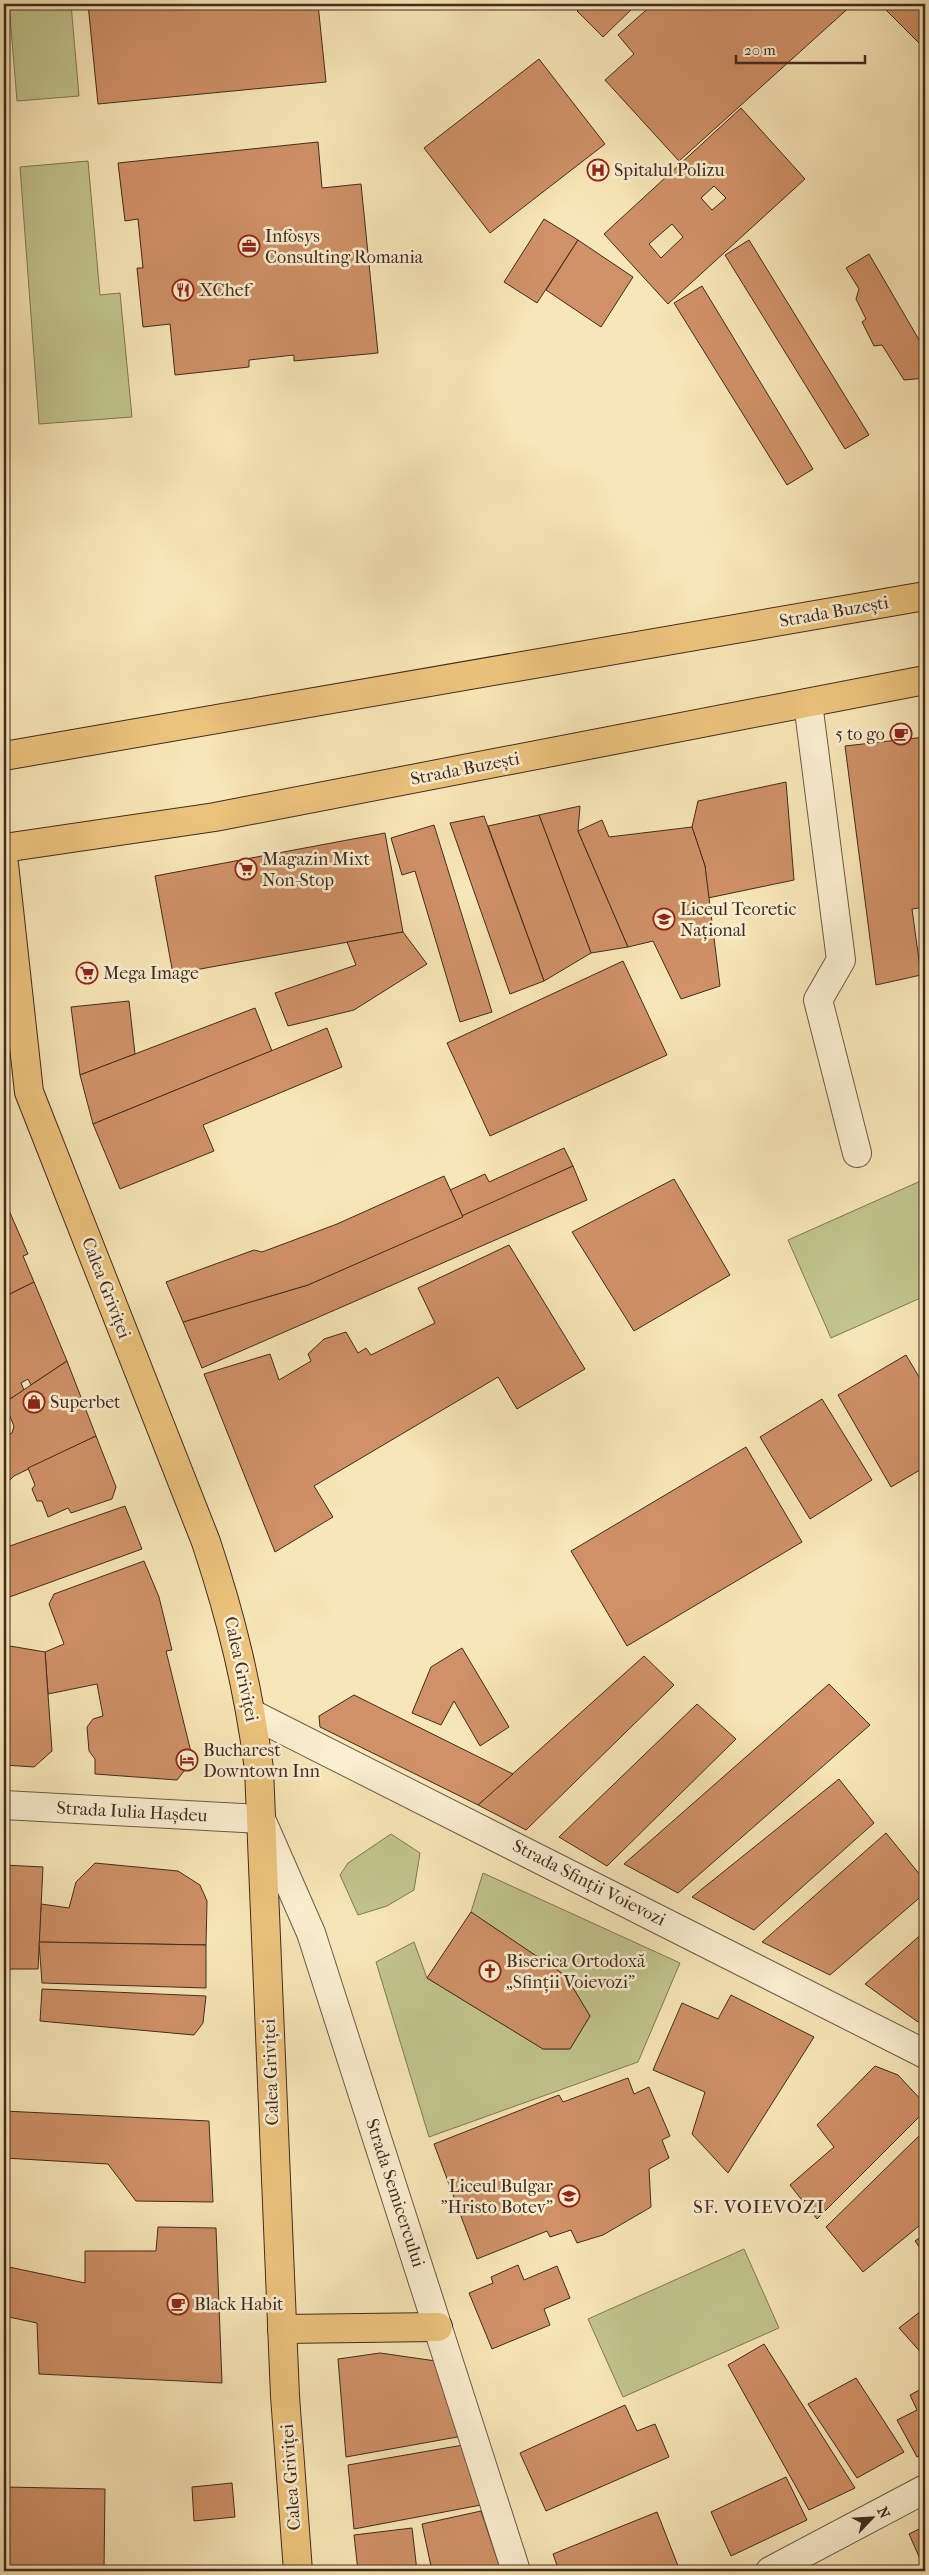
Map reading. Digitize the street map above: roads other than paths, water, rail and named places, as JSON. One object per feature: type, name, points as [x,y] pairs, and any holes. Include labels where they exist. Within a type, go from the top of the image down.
[{"type":"main road","name":"Strada Buzești","points":[[4,756],[925,596]]},
{"type":"main road","name":"Strada Buzești","points":[[4,848],[215,817],[925,680]]},
{"type":"main road","name":"Calea Griviței","points":[[4,864],[29,1092],[206,1542],[240,1655],[252,1714],[259,1769],[282,2329],[298,2571]]},
{"type":"main road","points":[[4,1043],[29,1092]]},
{"type":"main road","points":[[282,2329],[438,2327]]},
{"type":"street","points":[[808,703],[841,960],[818,1000],[858,1153]]},
{"type":"street","name":"Strada Sfinții Voievozi","points":[[252,1714],[925,2054]]},
{"type":"street","name":"Strada Iulia Hașdeu","points":[[4,1805],[261,1819]]},
{"type":"street","name":"Strada Semicercului","points":[[261,1819],[311,1933],[516,2571]]},
{"type":"street","points":[[770,2571],[925,2489]]},
{"type":"place","name":"Spitalul Polizu","points":[[598,170]]},
{"type":"place","name":"Infosys Consulting Romania","points":[[249,246]]},
{"type":"place","name":"XChef","points":[[183,290]]},
{"type":"place","name":"5 to go","points":[[901,734]]},
{"type":"place","name":"Magazin Mixt Non-Stop","points":[[246,869]]},
{"type":"place","name":"Liceul Teoretic Național","points":[[664,919]]},
{"type":"place","name":"Mega Image","points":[[87,973]]},
{"type":"place","name":"Superbet","points":[[34,1402]]},
{"type":"place","name":"Bucharest Downtown Inn","points":[[187,1760]]},
{"type":"place","name":"Biserica Ortodoxă „Sfinții Voievozi”","points":[[490,1971]]},
{"type":"place","name":"Liceul Bulgar \"Hristo Botev\"","points":[[569,2196]]},
{"type":"place","name":"Black Habit","points":[[178,2304]]},
{"type":"district","name":"SF. VOIEVOZI","points":[[759,2207]]}]
